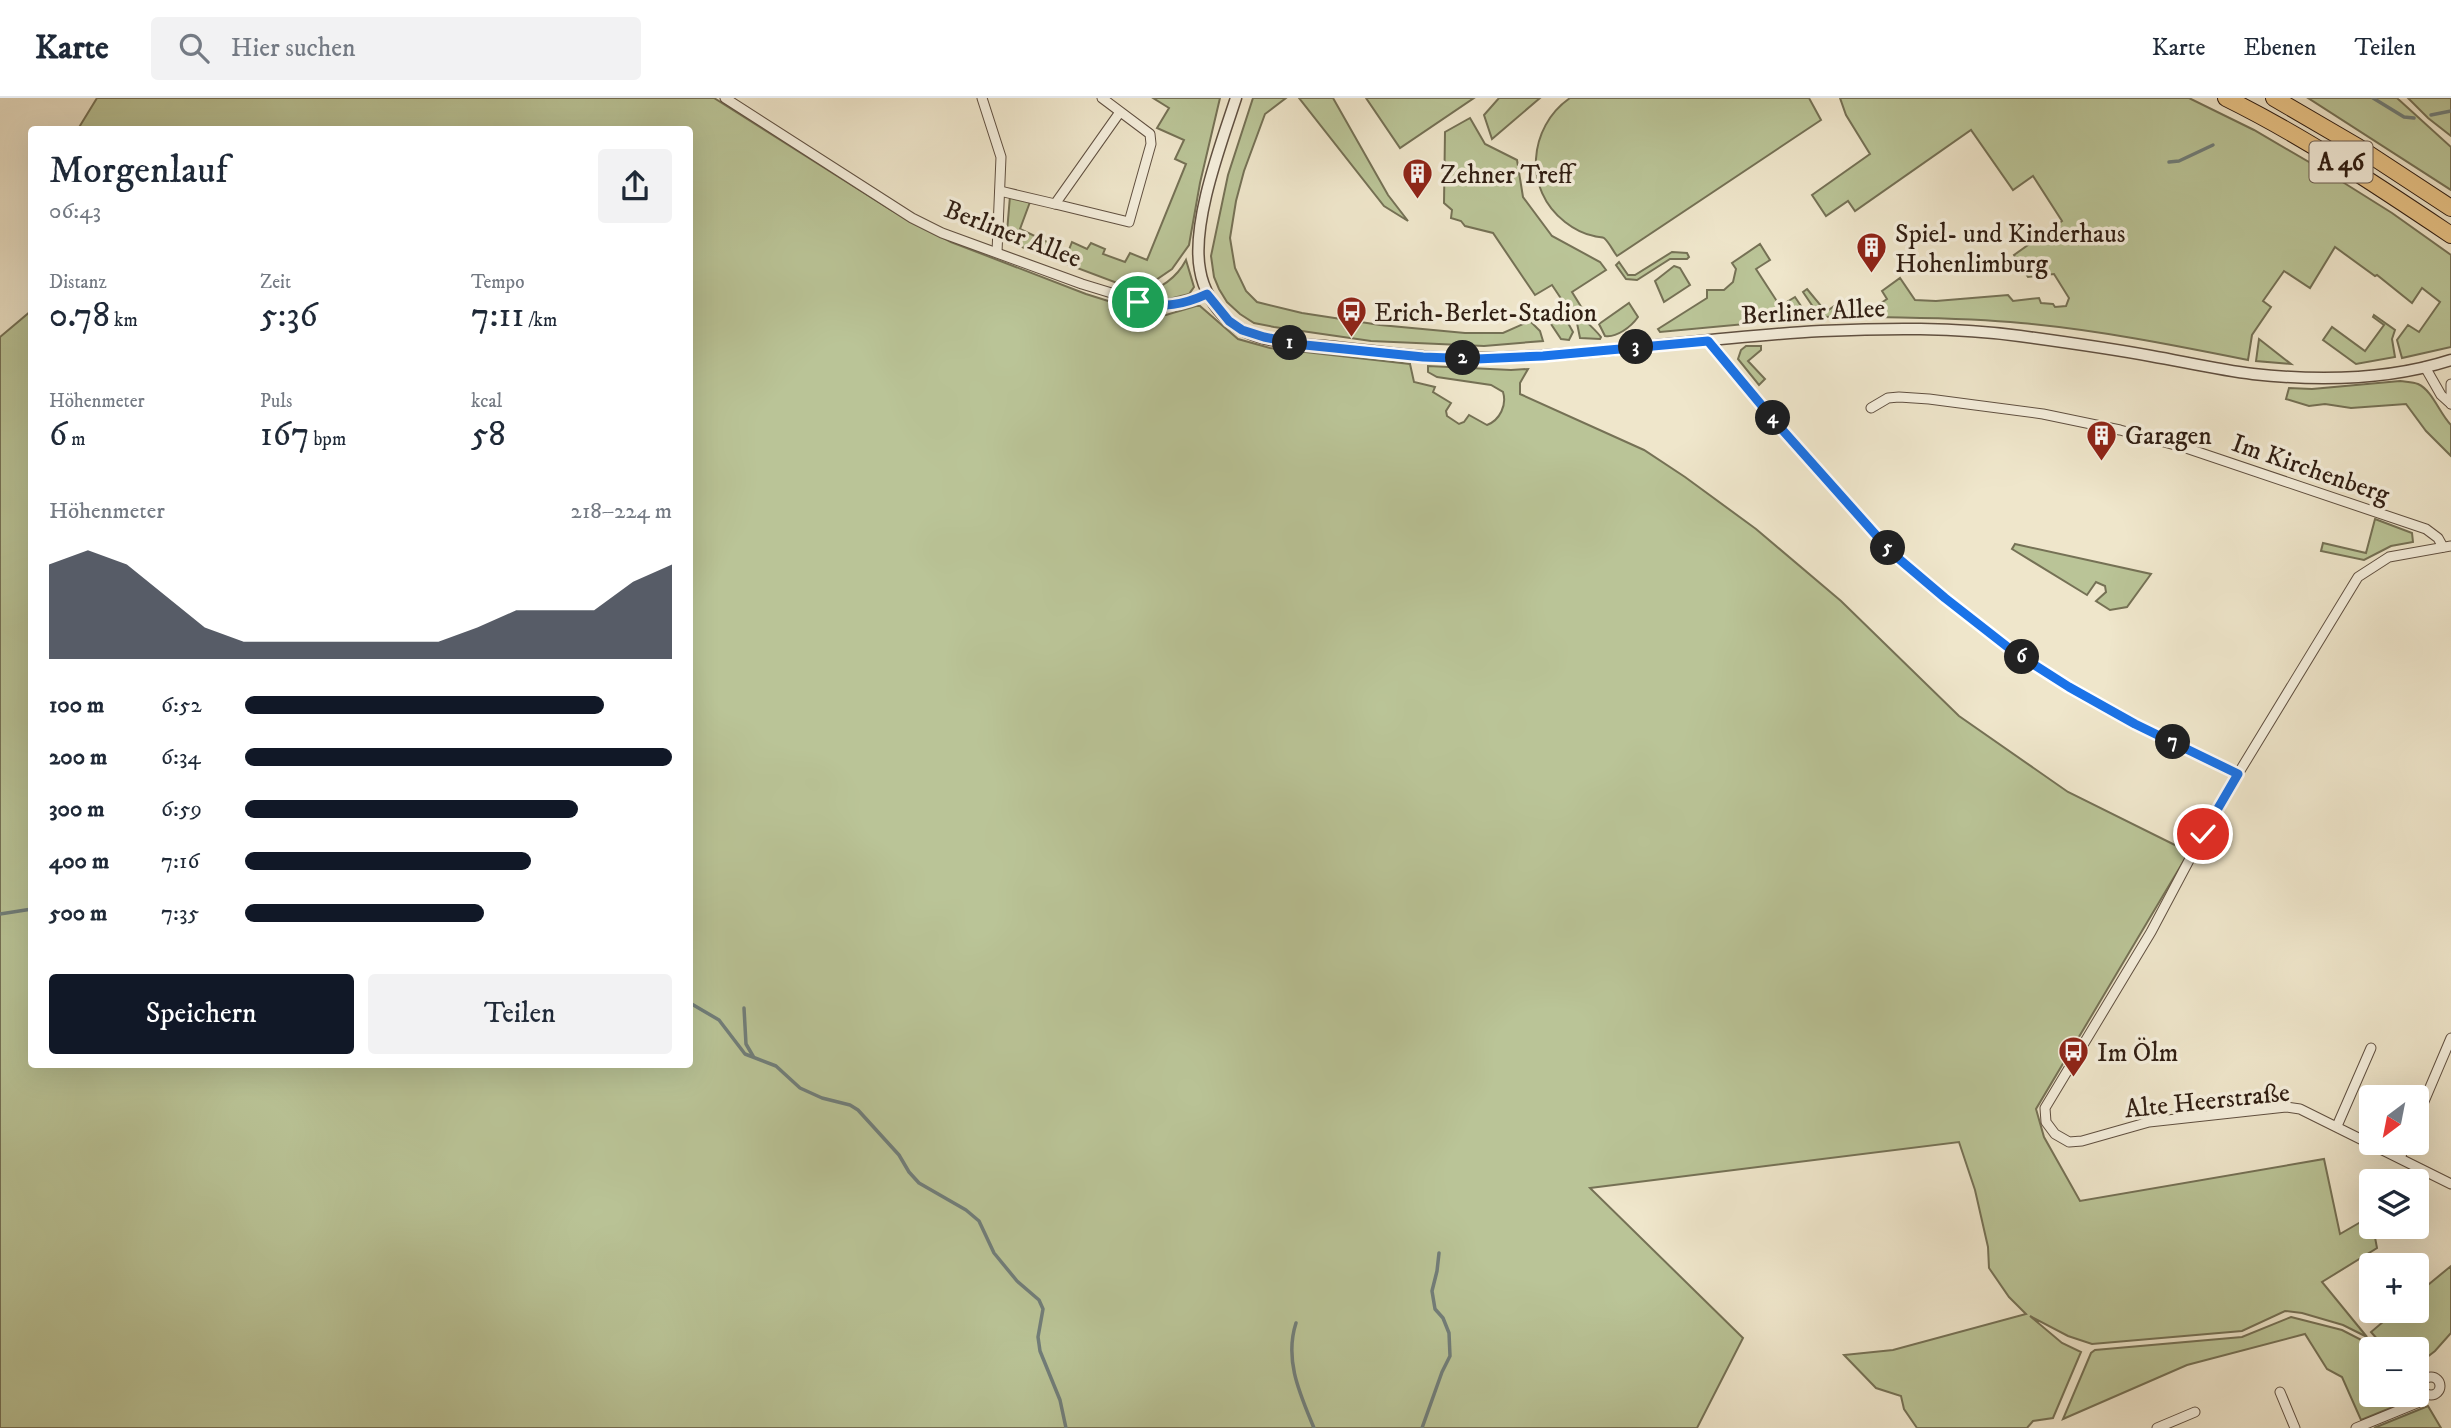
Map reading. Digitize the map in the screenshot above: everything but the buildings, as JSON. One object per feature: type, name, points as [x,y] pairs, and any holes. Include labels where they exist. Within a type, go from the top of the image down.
[{"type":"highway","name":"A 46","points":[[2226,98],[2349,166],[2451,235]]},
{"type":"highway","name":"A 46","points":[[2274,98],[2358,147],[2451,208]]},
{"type":"street","name":"Berliner Allee","points":[[725,98],[912,218],[942,233],[1097,290],[1154,306],[1175,305],[1207,294],[1229,321],[1242,330],[1305,345],[1423,357],[1477,359],[1820,331],[1947,330],[2017,335],[2250,373],[2290,377],[2356,376],[2425,367],[2451,360]]},
{"type":"street","points":[[982,98],[1001,157],[997,253]]},
{"type":"street","points":[[1000,191],[1129,222],[1150,144],[1150,134],[1102,98]]},
{"type":"street","points":[[1207,294],[1200,272],[1198,244],[1206,200],[1236,98]]},
{"type":"street","points":[[1055,204],[1120,112]]},
{"type":"street","points":[[1708,341],[1778,425],[1892,553],[1945,598],[2014,652],[2069,687],[2135,724],[2238,774],[2358,577],[2389,557],[2447,547]]},
{"type":"street","points":[[2425,367],[2441,396],[2451,404]]},
{"type":"street","points":[[2451,384],[2451,404]]},
{"type":"street","name":"Im Kirchenberg","points":[[1871,408],[1888,398],[1929,399],[2043,414],[2120,430],[2186,448],[2426,529],[2447,547]]},
{"type":"street","name":"Alte Heerstraße","points":[[2238,774],[2151,932],[2051,1096],[2045,1108],[2046,1122],[2054,1134],[2069,1142],[2082,1141],[2149,1122],[2286,1107],[2300,1109],[2451,1184]]},
{"type":"street","points":[[2429,1090],[2451,1038]]},
{"type":"street","points":[[2337,1126],[2371,1048]]},
{"type":"street","points":[[2429,1378],[2437,1379],[2441,1387],[2451,1390]]},
{"type":"street","points":[[2429,1394],[2435,1395],[2441,1387]]},
{"type":"street","points":[[2280,1392],[2295,1428]]},
{"type":"street","points":[[2356,1428],[2407,1407]]},
{"type":"street","points":[[2157,1428],[2195,1412]]},
{"type":"green space","points":[[97,98],[714,98],[891,210],[951,242],[1086,294],[1140,311],[1166,315],[1200,306],[1238,339],[1270,348],[1410,364],[1414,382],[1435,387],[1433,392],[1451,403],[1446,411],[1447,416],[1459,424],[1469,415],[1487,425],[1492,423],[1503,407],[1503,392],[1491,385],[1437,377],[1428,372],[1428,366],[1528,369],[1520,383],[1520,394],[1644,450],[1756,529],[1841,601],[1959,716],[2068,792],[2189,852],[2036,1109],[2044,1137],[2080,1201],[2324,1159],[2340,1234],[2359,1223],[2359,1239],[2375,1239],[2377,1248],[2369,1253],[2359,1253],[2359,1259],[2322,1282],[2367,1337],[2343,1325],[2285,1311],[2242,1331],[2092,1344],[2068,1336],[2030,1316],[2062,1343],[2081,1352],[2053,1418],[2033,1421],[2027,1428],[1917,1428],[1904,1409],[1901,1396],[1876,1388],[1844,1355],[1893,1350],[2026,1314],[2009,1297],[1989,1268],[1988,1247],[1975,1190],[1959,1142],[1590,1188],[1743,1338],[1697,1428],[0,1428],[0,337],[28,314],[28,1068],[693,1068],[693,126],[80,126]]},
{"type":"green space","points":[[1153,98],[1220,98],[1189,245],[1172,269],[1150,284],[1125,286],[1019,246],[1007,232],[1010,196],[1030,202],[1020,229],[1068,252],[1072,242],[1087,249],[1091,243],[1105,249],[1103,254],[1125,262],[1130,253],[1147,260],[1186,164],[1175,159],[1184,140],[1157,128],[1169,108]]},
{"type":"green space","points":[[1253,98],[1286,98],[1265,114],[1244,171],[1230,238],[1235,268],[1246,291],[1257,302],[1302,313],[1380,325],[1465,333],[1503,333],[1530,321],[1540,331],[1543,341],[1484,346],[1371,341],[1254,323],[1240,314],[1227,302],[1219,289],[1211,256],[1228,175]]},
{"type":"green space","points":[[1299,98],[1333,98],[1388,195],[1408,221],[1384,206]]},
{"type":"green space","points":[[1366,98],[1474,98],[1400,148]]},
{"type":"green space","points":[[1499,98],[1540,98],[1492,139],[1484,115]]},
{"type":"green space","points":[[1570,98],[1809,98],[1821,120],[1617,256],[1604,238],[1586,234],[1565,222],[1551,209],[1542,193],[1536,159],[1539,142],[1556,110]]},
{"type":"green space","points":[[1840,98],[2189,98],[2254,130],[2333,176],[2451,255],[2451,347],[2402,358],[2397,340],[2408,325],[2419,332],[2440,302],[2422,288],[2412,303],[2335,247],[2310,288],[2284,271],[2263,301],[2271,307],[2252,335],[2248,360],[2050,326],[1949,318],[1877,317],[1868,312],[1887,299],[1882,291],[1900,278],[1915,300],[1936,301],[2008,295],[2013,301],[2039,298],[2041,303],[2053,304],[2055,307],[2066,306],[2069,298],[2054,274],[2028,277],[2014,255],[2062,221],[2033,176],[2013,190],[1971,130],[1855,211],[1848,201],[1826,216],[1812,195],[1870,154],[1846,115]]},
{"type":"green space","points":[[2308,98],[2397,98],[2451,147],[2451,190]]},
{"type":"green space","points":[[2408,98],[2451,98],[2451,136],[2428,118]]},
{"type":"green space","points":[[1470,118],[1485,144],[1517,160],[1523,197],[1552,236],[1600,262],[1606,270],[1572,292],[1590,321],[1571,306],[1566,306],[1552,285],[1535,295],[1493,233],[1465,226],[1461,221],[1451,218],[1452,210],[1444,203],[1445,132]]},
{"type":"green space","points":[[1760,244],[1770,260],[1756,269],[1780,306],[1795,297],[1809,318],[1660,332],[1658,329],[1707,298],[1707,290],[1724,290],[1733,282],[1736,269],[1732,263]]},
{"type":"green space","points":[[1672,252],[1687,253],[1689,257],[1670,259],[1637,280],[1626,279],[1616,265],[1619,262],[1628,275],[1635,275]]},
{"type":"green space","points":[[1186,260],[1194,287],[1189,294],[1165,300],[1140,296],[1167,282],[1178,273]]},
{"type":"green space","points":[[1674,266],[1680,268],[1690,285],[1664,302],[1655,281]]},
{"type":"green space","points":[[1807,289],[1826,312],[1834,306],[1855,313],[1856,316],[1820,317],[1803,292]]},
{"type":"green space","points":[[1629,303],[1638,317],[1623,331],[1605,336],[1599,324]]},
{"type":"green space","points":[[1569,308],[1601,337],[1600,339],[1580,338],[1577,323]]},
{"type":"green space","points":[[1563,314],[1573,332],[1569,340],[1561,339],[1549,321]]},
{"type":"green space","points":[[2374,315],[2395,330],[2392,339],[2395,357],[2356,364],[2323,340],[2332,327],[2365,351],[2384,325],[2373,317]]},
{"type":"green space","points":[[2259,339],[2291,364],[2256,361]]},
{"type":"green space","points":[[1746,346],[1761,346],[1761,350],[1748,361],[1765,379],[1759,385],[1738,359],[1741,350]]},
{"type":"green space","points":[[2400,381],[2416,383],[2432,397],[2451,425],[2451,456],[2426,431],[2406,404],[2351,408],[2325,404],[2309,406],[2286,399],[2289,388],[2312,389]]},
{"type":"green space","points":[[2375,519],[2412,533],[2413,542],[2391,546],[2364,560],[2321,551],[2323,543],[2366,553]]},
{"type":"green space","points":[[2015,544],[2151,574],[2127,607],[2110,610],[2096,601],[2106,592],[2105,586],[2096,582],[2087,595],[2012,549]]},
{"type":"green space","points":[[2451,1266],[2451,1333],[2435,1351],[2429,1356],[2429,1337],[2375,1337],[2371,1332],[2382,1323],[2429,1323],[2429,1284]]},
{"type":"green space","points":[[2291,1317],[2342,1330],[2359,1339],[2359,1407],[2393,1407],[2361,1420],[2342,1377],[2327,1369],[2305,1334],[2187,1365],[2063,1419],[2091,1353],[2095,1350],[2242,1337]]},
{"type":"green space","points":[[2429,1407],[2441,1428],[2374,1428]]},
{"type":"waterway","points":[[2373,98],[2404,117],[2414,118]]},
{"type":"waterway","points":[[2431,115],[2451,111]]},
{"type":"waterway","points":[[2169,162],[2179,161],[2213,145]]},
{"type":"waterway","points":[[0,914],[28,910]]},
{"type":"waterway","points":[[693,1005],[719,1020],[745,1054],[776,1066],[800,1088],[858,1110],[899,1155],[919,1183],[966,1210],[979,1221],[994,1253],[1017,1281],[1039,1300],[1043,1309],[1038,1337],[1040,1351],[1060,1400],[1066,1428]]},
{"type":"waterway","points":[[744,1008],[746,1044],[753,1056]]},
{"type":"waterway","points":[[1422,1428],[1450,1356],[1449,1333],[1443,1318],[1435,1309],[1432,1291],[1439,1253]]},
{"type":"waterway","points":[[1296,1323],[1292,1350],[1295,1377],[1314,1428]]},
{"type":"place","name":"Zehner Treff","points":[[1417,201]]},
{"type":"place","name":"Spiel- und Kinderhaus Hohenlimburg","points":[[1872,275]]},
{"type":"place","name":"Erich-Berlet-Stadion","points":[[1351,339]]},
{"type":"place","name":"Garagen","points":[[2102,462]]},
{"type":"place","name":"Im Ölm","points":[[2074,1079]]},
{"type":"route","points":[[1138,302],[1164,307],[1207,294],[1229,321],[1242,330],[1264,337],[1305,345],[1423,357],[1477,359],[1543,356],[1708,341],[1778,425],[1892,553],[1945,598],[2014,652],[2069,687],[2135,724],[2238,774],[2203,834]]}]
